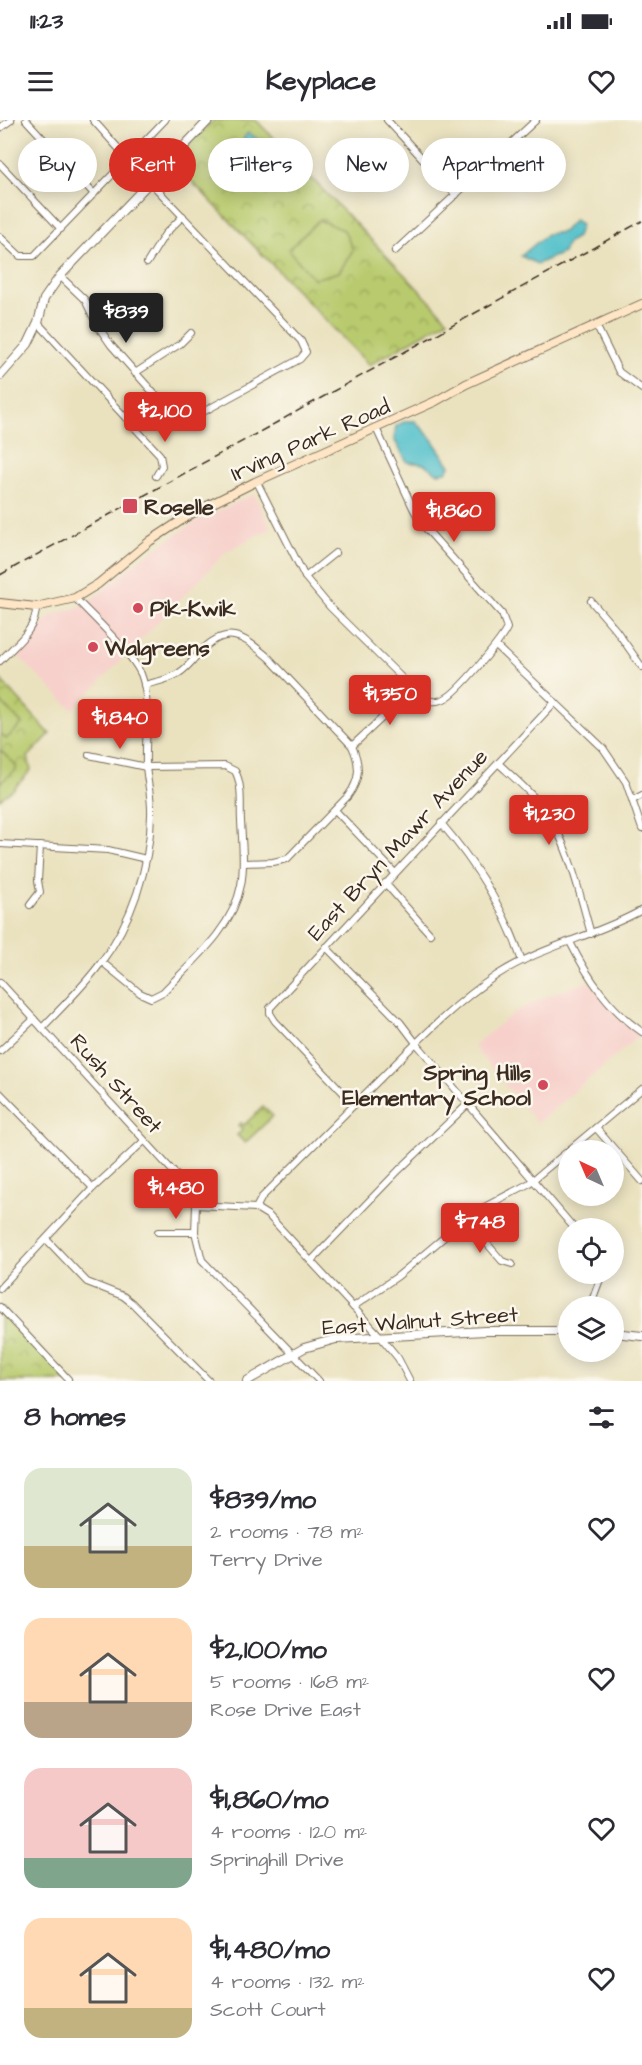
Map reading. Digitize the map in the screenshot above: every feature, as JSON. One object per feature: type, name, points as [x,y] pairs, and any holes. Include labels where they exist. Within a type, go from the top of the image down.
[{"type":"main road","name":"Irving Park Road","points":[[0,603],[36,607],[75,598],[98,584],[172,526],[191,514],[642,304]]},
{"type":"street","points":[[0,128],[11,120]]},
{"type":"street","points":[[26,120],[94,194]]},
{"type":"street","points":[[93,120],[109,138]]},
{"type":"street","points":[[192,138],[209,120]]},
{"type":"street","points":[[387,120],[456,195]]},
{"type":"street","points":[[395,251],[536,120]]},
{"type":"street","points":[[147,138],[163,121]]},
{"type":"street","points":[[0,164],[61,229]]},
{"type":"street","points":[[0,237],[15,253],[25,257],[36,254],[109,179]]},
{"type":"street","points":[[0,375],[25,349],[38,322],[44,299],[60,276],[140,192]]},
{"type":"street","points":[[60,276],[80,295],[105,337],[181,424],[300,359],[306,352],[302,341],[160,192]]},
{"type":"street","points":[[147,263],[165,234],[183,216]]},
{"type":"street","points":[[38,322],[160,455],[162,466],[156,476]]},
{"type":"street","points":[[596,325],[619,372],[642,389]]},
{"type":"street","points":[[135,373],[180,344],[191,333]]},
{"type":"street","points":[[257,482],[305,577],[330,607],[424,698],[432,701],[446,698],[496,646],[507,628],[504,617],[422,524],[376,428]]},
{"type":"street","points":[[305,577],[335,553]]},
{"type":"street","points":[[42,1028],[102,962],[130,911],[146,859],[151,815],[146,767],[144,685],[132,659],[75,598]]},
{"type":"street","points":[[591,601],[616,630],[642,668]]},
{"type":"street","points":[[0,661],[32,627],[37,618],[36,607]]},
{"type":"street","points":[[144,685],[166,680],[180,673],[210,642],[219,637],[227,634],[238,636],[257,647],[269,658],[352,746],[359,773],[352,790],[335,810],[286,859],[244,863]]},
{"type":"street","points":[[496,646],[603,748],[623,776],[642,829]]},
{"type":"street","points":[[352,746],[413,689]]},
{"type":"street","name":"East Bryn Mawr Avenue","points":[[354,1104],[270,1013],[270,1008],[555,702]]},
{"type":"street","points":[[90,755],[146,767],[225,766],[235,771],[240,786],[244,863],[237,900],[225,925],[164,992],[151,998],[140,993],[102,962]]},
{"type":"street","points":[[498,763],[538,801],[552,822],[574,875],[591,934]]},
{"type":"street","points":[[633,800],[642,795]]},
{"type":"street","points":[[335,810],[395,873]]},
{"type":"street","points":[[441,823],[466,853],[483,879],[509,926],[522,961]]},
{"type":"street","points":[[0,844],[108,850],[146,859]]},
{"type":"street","points":[[30,905],[40,894],[40,846]]},
{"type":"street","points":[[385,883],[430,934]]},
{"type":"street","points":[[256,1208],[262,1197],[354,1104],[416,1043],[474,992],[522,961],[591,934],[642,910]]},
{"type":"street","points":[[570,942],[598,991],[619,1014],[642,1032]]},
{"type":"street","points":[[326,947],[400,1022],[565,1218]]},
{"type":"street","name":"Rush Street","points":[[0,982],[190,1190],[196,1205]]},
{"type":"street","points":[[0,1051],[34,1019]]},
{"type":"street","points":[[582,1140],[642,1089]]},
{"type":"street","points":[[0,1093],[93,1188]]},
{"type":"street","points":[[311,1261],[399,1170],[469,1103]]},
{"type":"street","points":[[596,1128],[642,1181]]},
{"type":"street","points":[[0,1288],[93,1188],[144,1141]]},
{"type":"street","points":[[353,1307],[398,1276],[466,1218],[533,1181],[558,1160]]},
{"type":"street","points":[[319,1381],[202,1260],[195,1232],[196,1205],[256,1208],[269,1216],[380,1336],[398,1358],[410,1381]]},
{"type":"street","points":[[466,1218],[502,1261],[512,1264]]},
{"type":"street","points":[[158,1232],[195,1232]]},
{"type":"street","points":[[45,1239],[87,1282],[123,1296],[132,1303],[209,1381]]},
{"type":"street","points":[[0,1307],[68,1379]]},
{"type":"street","name":"East Walnut Street","points":[[247,1381],[291,1354],[317,1343],[336,1339],[485,1331],[558,1331]]},
{"type":"street","points":[[624,1334],[642,1336]]},
{"type":"shaded area","points":[[254,494],[271,528],[227,551],[73,710],[15,653],[52,615],[76,608],[92,599],[142,558],[196,521]]},
{"type":"shaded area","name":"Spring Hills Elementary School","points":[[589,981],[641,1034],[537,1123],[473,1046],[513,1013],[547,996]]},
{"type":"green space","points":[[214,120],[256,120],[273,138],[208,138],[208,192],[313,192],[313,179],[448,320],[369,365],[196,186],[196,138]]},
{"type":"green space","points":[[319,220],[344,230],[353,250],[339,272],[314,279],[290,252],[290,248]]},
{"type":"green space","points":[[0,679],[50,734],[28,757],[31,770],[14,789],[0,799]]},
{"type":"green space","points":[[0,701],[22,724],[6,739],[0,733]]},
{"type":"green space","points":[[0,750],[16,765],[16,770],[0,783]]},
{"type":"green space","points":[[263,1107],[273,1116],[245,1143],[237,1135],[243,1130],[238,1125],[241,1123],[244,1125]]},
{"type":"green space","points":[[0,1307],[68,1379],[71,1381],[0,1381]]},
{"type":"water","points":[[248,133],[256,138],[244,138]]},
{"type":"water","points":[[574,220],[581,224],[577,237],[567,243],[563,253],[537,264],[521,256],[547,234],[563,232]]},
{"type":"water","points":[[406,421],[415,421],[431,438],[450,466],[446,472],[437,473],[424,464],[407,462],[394,439],[396,426]]},
{"type":"railway","points":[[0,575],[642,221]]},
{"type":"place","name":"Roselle","points":[[130,506]]},
{"type":"place","name":"Pik-Kwik","points":[[138,608]]},
{"type":"place","name":"Walgreens","points":[[93,647]]},
{"type":"place","name":"Spring Hills Elementary School","points":[[543,1085]]}]
